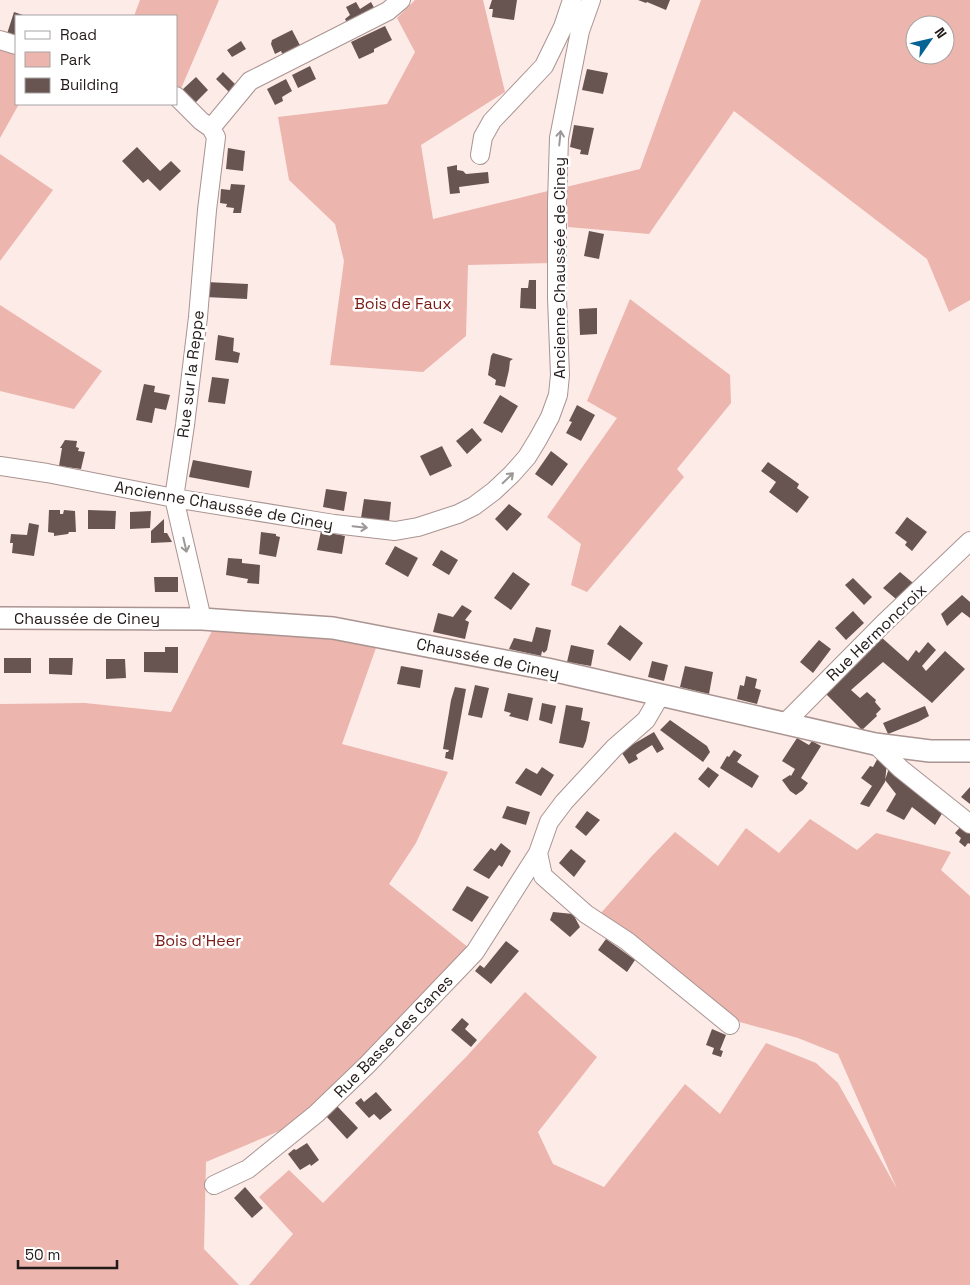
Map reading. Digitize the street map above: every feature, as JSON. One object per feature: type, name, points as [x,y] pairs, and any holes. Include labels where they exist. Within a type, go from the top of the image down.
[{"type":"main road","name":"Chaussée de Ciney","points":[[0,618],[202,619],[334,628],[547,669],[875,744],[930,751],[970,751]]},
{"type":"street","points":[[178,98],[201,121],[211,128],[250,81],[388,11],[401,0]]},
{"type":"street","points":[[480,155],[484,136],[492,121],[544,66],[563,27],[572,0]]},
{"type":"street","name":"Ancienne Chaussée de Ciney","points":[[0,466],[48,473],[174,498],[334,524],[395,531],[418,528],[458,514],[474,506],[512,474],[527,457],[550,416],[558,395],[560,374],[557,298],[559,138],[580,31],[591,0]]},
{"type":"street","points":[[0,40],[15,45]]},
{"type":"street","name":"Rue sur la Reppe","points":[[202,619],[174,498],[198,317],[207,210],[216,137],[211,128]]},
{"type":"street","name":"Rue Hermoncroix","points":[[784,724],[883,624],[970,541]]},
{"type":"street","name":"Rue Basse des Canes","points":[[214,1185],[248,1169],[316,1114],[475,952],[538,853],[549,822],[564,802],[614,748],[646,720],[660,696]]},
{"type":"street","points":[[875,744],[901,769],[970,824]]},
{"type":"street","points":[[538,853],[543,876],[564,895],[586,914],[627,941],[730,1025]]},
{"type":"green space","points":[[140,0],[219,0],[180,91],[178,89],[178,15],[134,15]]},
{"type":"green space","name":"Bois de Faux","points":[[415,0],[483,0],[505,92],[421,145],[433,219],[552,190],[553,263],[468,265],[466,336],[423,372],[330,365],[344,261],[335,224],[289,180],[278,117],[387,104],[415,52],[397,18]]},
{"type":"green space","points":[[701,0],[970,0],[970,300],[949,312],[927,259],[734,111],[649,234],[568,227],[566,187],[640,169]]},
{"type":"green space","points":[[0,49],[15,54],[15,105],[18,105],[0,138]]},
{"type":"green space","points":[[0,154],[53,190],[0,261]]},
{"type":"green space","points":[[630,299],[730,375],[731,403],[677,469],[684,477],[587,592],[571,585],[581,544],[547,517],[617,418],[587,401]]},
{"type":"green space","points":[[0,305],[102,371],[74,409],[0,391]]},
{"type":"green space","name":"Bois d'Heer","points":[[215,625],[377,645],[342,744],[448,772],[416,843],[389,884],[469,948],[296,1124],[206,1162],[204,1249],[239,1285],[0,1285],[0,704],[85,703],[171,712]]},
{"type":"green space","points":[[810,819],[857,850],[876,833],[951,852],[941,870],[970,896],[970,1285],[249,1285],[293,1234],[259,1197],[289,1170],[323,1203],[467,1056],[525,992],[597,1057],[538,1132],[553,1164],[604,1187],[685,1084],[720,1114],[766,1043],[816,1063],[838,1083],[897,1189],[838,1054],[798,1038],[729,1019],[600,914],[675,832],[718,866],[746,828],[779,853]]},
{"type":"building","points":[[492,0],[517,0],[514,20],[492,17],[493,9],[489,9]]},
{"type":"building","points":[[638,0],[670,0],[666,10]]},
{"type":"building","points":[[356,2],[360,9],[371,2],[377,13],[350,28],[345,19],[350,15],[346,7]]},
{"type":"building","points":[[14,12],[23,15],[15,15],[15,40],[6,37]]},
{"type":"building","points":[[385,26],[392,40],[359,59],[351,42]]},
{"type":"building","points":[[292,30],[302,49],[284,58],[281,51],[275,54],[271,44],[272,40]]},
{"type":"building","points":[[241,41],[246,49],[232,57],[227,50]]},
{"type":"building","points":[[310,66],[316,79],[298,88],[292,75]]},
{"type":"building","points":[[587,69],[608,73],[603,94],[582,90]]},
{"type":"building","points":[[223,72],[237,86],[230,93],[216,79]]},
{"type":"building","points":[[196,77],[208,90],[195,103],[182,90]]},
{"type":"building","points":[[286,79],[292,91],[282,97],[283,101],[275,105],[267,89]]},
{"type":"building","points":[[574,125],[594,128],[588,155],[580,154],[581,150],[570,147]]},
{"type":"building","points":[[137,147],[160,171],[171,161],[181,171],[160,191],[148,179],[143,183],[122,161]]},
{"type":"building","points":[[228,148],[245,151],[243,171],[226,169]]},
{"type":"building","points":[[457,165],[457,170],[463,171],[466,174],[488,172],[489,183],[459,187],[460,193],[450,194],[447,167]]},
{"type":"building","points":[[231,184],[245,185],[241,213],[233,213],[234,208],[226,207],[227,204],[220,203],[221,189],[230,190]]},
{"type":"building","points":[[589,231],[604,234],[599,259],[584,256]]},
{"type":"building","points":[[529,280],[536,280],[536,309],[520,308],[521,288],[528,288]]},
{"type":"building","points":[[206,282],[248,284],[247,299],[205,297]]},
{"type":"building","points":[[597,308],[597,334],[580,335],[579,309]]},
{"type":"building","points":[[218,335],[234,338],[233,351],[240,353],[238,363],[215,360]]},
{"type":"building","points":[[493,353],[513,359],[510,361],[505,387],[495,385],[496,380],[488,375]]},
{"type":"building","points":[[212,377],[229,379],[225,404],[208,402]]},
{"type":"building","points":[[144,384],[155,386],[154,392],[170,395],[166,410],[155,408],[152,423],[136,420]]},
{"type":"building","points":[[500,395],[518,406],[502,433],[483,423]]},
{"type":"building","points":[[577,405],[595,415],[581,441],[566,433],[572,422],[569,421]]},
{"type":"building","points":[[472,428],[482,440],[467,454],[456,441]]},
{"type":"building","points":[[65,440],[77,441],[76,447],[79,448],[78,451],[85,452],[81,469],[59,466],[62,448],[60,448]]},
{"type":"building","points":[[442,446],[452,466],[430,476],[420,456]]},
{"type":"building","points":[[551,451],[568,464],[552,486],[535,474]]},
{"type":"building","points":[[193,460],[252,471],[249,488],[189,477]]},
{"type":"building","points":[[768,462],[799,484],[797,488],[809,497],[797,513],[769,492],[776,482],[761,471]]},
{"type":"building","points":[[326,489],[347,492],[344,511],[323,507]]},
{"type":"building","points":[[364,499],[391,502],[389,522],[361,518]]},
{"type":"building","points":[[509,504],[522,514],[507,531],[495,519]]},
{"type":"building","points":[[49,510],[60,510],[60,514],[63,514],[64,510],[75,511],[76,532],[54,536],[54,533],[48,532]]},
{"type":"building","points":[[88,510],[116,511],[115,529],[88,529]]},
{"type":"building","points":[[151,511],[150,528],[130,529],[130,512]]},
{"type":"building","points":[[907,517],[927,532],[912,551],[905,545],[907,542],[895,533]]},
{"type":"building","points":[[164,519],[164,533],[167,533],[172,542],[151,543],[151,531]]},
{"type":"building","points":[[29,523],[39,525],[34,556],[12,553],[13,543],[10,543],[11,534],[27,535]]},
{"type":"building","points":[[321,531],[345,536],[342,554],[317,550]]},
{"type":"building","points":[[261,532],[276,534],[276,536],[280,537],[276,557],[259,554]]},
{"type":"building","points":[[395,546],[418,558],[408,577],[385,564]]},
{"type":"building","points":[[441,550],[458,560],[449,575],[432,565]]},
{"type":"building","points":[[228,558],[242,559],[242,563],[260,565],[259,584],[247,583],[248,579],[226,575]]},
{"type":"building","points":[[513,572],[530,584],[511,610],[494,598]]},
{"type":"building","points":[[900,572],[913,583],[896,599],[883,588]]},
{"type":"building","points":[[154,577],[178,577],[178,592],[155,592]]},
{"type":"building","points":[[853,578],[872,597],[864,605],[845,585]]},
{"type":"building","points":[[962,595],[970,602],[970,618],[962,612],[947,626],[941,614]]},
{"type":"building","points":[[462,605],[472,611],[465,620],[469,622],[465,639],[433,632],[438,613],[453,617]]},
{"type":"building","points":[[853,611],[864,623],[846,640],[835,628]]},
{"type":"building","points":[[620,625],[643,643],[630,661],[607,644]]},
{"type":"building","points":[[536,627],[551,630],[547,650],[544,653],[542,651],[541,656],[509,649],[514,638],[532,642]]},
{"type":"building","points":[[881,637],[908,661],[916,650],[919,653],[928,642],[936,650],[922,666],[926,671],[945,651],[965,669],[932,703],[883,662],[851,690],[860,698],[867,692],[876,700],[875,702],[881,709],[876,714],[877,716],[862,730],[822,690]]},
{"type":"building","points":[[819,640],[831,649],[813,673],[800,662]]},
{"type":"building","points":[[571,645],[594,650],[591,666],[567,662]]},
{"type":"building","points":[[165,647],[178,647],[178,673],[144,672],[144,652],[165,652]]},
{"type":"building","points":[[4,658],[31,658],[31,673],[4,673]]},
{"type":"building","points":[[49,658],[73,658],[72,675],[49,674]]},
{"type":"building","points":[[106,659],[125,659],[126,678],[106,679]]},
{"type":"building","points":[[652,661],[668,665],[664,681],[648,677]]},
{"type":"building","points":[[401,666],[423,670],[420,688],[397,684]]},
{"type":"building","points":[[685,666],[713,672],[709,694],[680,687]]},
{"type":"building","points":[[746,676],[757,679],[755,688],[761,690],[757,704],[737,699],[740,685],[744,686]]},
{"type":"building","points":[[475,685],[489,688],[482,718],[468,715]]},
{"type":"building","points":[[455,687],[466,689],[453,760],[445,758],[446,752],[449,750],[443,749]]},
{"type":"building","points":[[508,693],[533,698],[528,721],[509,716],[511,713],[504,711]]},
{"type":"building","points":[[542,703],[556,706],[552,724],[539,720]]},
{"type":"building","points":[[566,705],[583,708],[581,720],[590,722],[583,748],[559,743]]},
{"type":"building","points":[[925,706],[929,716],[888,734],[883,723]]},
{"type":"building","points":[[670,720],[707,746],[710,752],[703,762],[660,730]]},
{"type":"building","points":[[654,732],[664,749],[657,753],[652,745],[636,755],[638,759],[629,764],[622,753]]},
{"type":"building","points":[[797,738],[809,745],[812,741],[821,746],[801,778],[808,783],[796,795],[790,791],[782,780],[791,776],[795,769],[782,761]]},
{"type":"building","points":[[734,750],[742,755],[737,762],[759,776],[752,788],[720,768],[727,756],[729,757]]},
{"type":"building","points":[[879,756],[887,762],[885,782],[869,807],[860,804],[872,786],[861,778],[870,766],[873,767]]},
{"type":"building","points":[[890,765],[946,807],[935,825],[912,807],[904,820],[886,811],[896,794],[885,780]]},
{"type":"building","points":[[542,767],[554,775],[541,796],[515,783],[526,768],[537,774]]},
{"type":"building","points":[[708,767],[719,775],[709,788],[698,779]]},
{"type":"building","points":[[970,787],[970,804],[961,797]]},
{"type":"building","points":[[507,806],[530,812],[526,825],[502,818]]},
{"type":"building","points":[[587,811],[600,820],[586,836],[575,827]]},
{"type":"building","points":[[963,824],[970,828],[970,844],[968,843],[965,847],[959,842],[961,838],[955,833]]},
{"type":"building","points":[[501,843],[511,851],[502,867],[499,865],[489,879],[473,870],[491,848],[495,851]]},
{"type":"building","points":[[571,849],[586,861],[574,877],[559,863]]},
{"type":"building","points":[[467,886],[489,897],[472,922],[452,910]]},
{"type":"building","points":[[553,912],[573,914],[580,927],[570,937],[550,920]]},
{"type":"building","points":[[606,939],[635,960],[627,972],[598,950]]},
{"type":"building","points":[[506,941],[519,951],[491,984],[475,971],[480,965],[484,968]]},
{"type":"building","points":[[462,1018],[469,1024],[465,1029],[477,1040],[471,1047],[451,1030]]},
{"type":"building","points":[[712,1029],[726,1035],[720,1050],[723,1051],[721,1057],[712,1054],[714,1048],[706,1045]]},
{"type":"building","points":[[376,1092],[392,1110],[380,1120],[374,1114],[369,1118],[355,1103],[361,1098],[364,1102]]},
{"type":"building","points":[[337,1106],[358,1128],[347,1139],[326,1116]]},
{"type":"building","points":[[307,1143],[319,1160],[311,1166],[310,1164],[300,1170],[288,1154]]},
{"type":"building","points":[[245,1187],[263,1208],[252,1218],[234,1198]]}]
